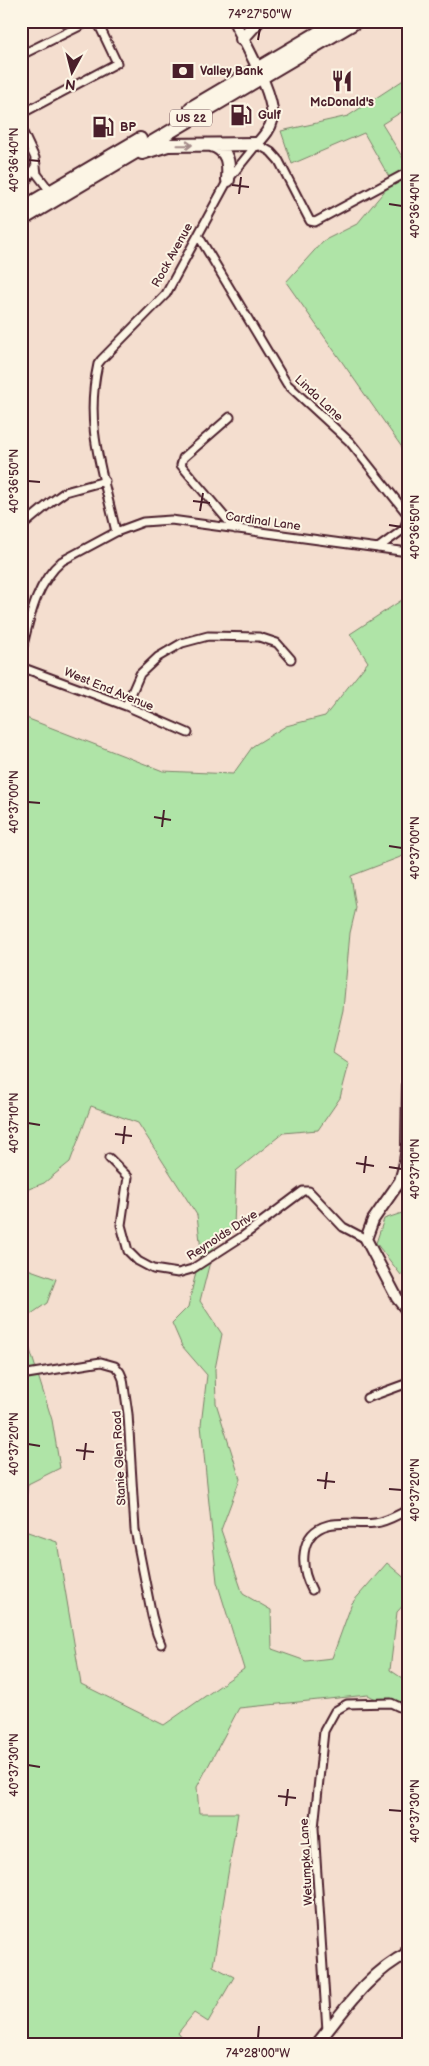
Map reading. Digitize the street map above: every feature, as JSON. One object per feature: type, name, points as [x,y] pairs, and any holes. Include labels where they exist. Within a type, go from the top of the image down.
[{"type":"highway","points":[[242,39],[258,21]]},
{"type":"highway","name":"US 22","points":[[21,220],[259,74],[338,21]]},
{"type":"highway","name":"US 22","points":[[21,209],[259,74],[357,21]]},
{"type":"highway","points":[[121,160],[168,145],[258,144]]},
{"type":"highway","points":[[208,145],[217,147],[228,158],[228,180]]},
{"type":"street","points":[[21,55],[90,21]]},
{"type":"street","points":[[21,114],[117,63],[97,21]]},
{"type":"street","name":"Rock Avenue","points":[[116,532],[94,442],[92,425],[93,392],[98,364],[166,294],[228,180],[271,126],[273,110],[259,74],[234,21]]},
{"type":"street","points":[[21,128],[35,158],[37,174],[50,191]]},
{"type":"street","points":[[258,144],[279,161],[310,221],[315,222],[324,219],[408,172]]},
{"type":"street","points":[[21,189],[36,165]]},
{"type":"street","name":"Linda Lane","points":[[198,235],[287,384],[350,442],[408,516]]},
{"type":"street","points":[[230,417],[183,458],[181,465],[236,529]]},
{"type":"street","points":[[21,527],[66,492],[105,482]]},
{"type":"street","points":[[378,548],[404,530],[408,516]]},
{"type":"street","name":"Cardinal Lane","points":[[116,532],[152,520],[171,520],[408,552]]},
{"type":"street","points":[[21,654],[30,616],[43,583],[56,566],[116,532]]},
{"type":"street","points":[[126,706],[140,674],[158,657],[182,643],[208,636],[259,636],[276,643],[291,659]]},
{"type":"street","name":"West End Avenue","points":[[21,667],[126,706],[188,733]]},
{"type":"street","points":[[408,1085],[407,1148],[400,1181],[373,1220],[366,1238],[397,1298],[408,1312]]},
{"type":"street","name":"Reynolds Drive","points":[[109,1158],[128,1177],[121,1225],[128,1251],[138,1261],[152,1269],[178,1273],[192,1269],[243,1236],[303,1191],[308,1190],[343,1227],[366,1238]]},
{"type":"street","name":"Stanie Glen Road","points":[[21,1375],[101,1362],[115,1366],[124,1379],[135,1530],[154,1625],[162,1644]]},
{"type":"street","points":[[367,1398],[408,1383]]},
{"type":"street","points":[[312,1590],[306,1580],[302,1564],[306,1547],[314,1533],[320,1528],[336,1523],[375,1523],[387,1520],[408,1510]]},
{"type":"street","name":"Wetumpka Lane","points":[[327,2031],[314,1828],[324,1732],[335,1711],[347,1704],[391,1703],[408,1711]]},
{"type":"street","points":[[316,2045],[378,1971],[406,1954],[408,1942]]},
{"type":"green space","points":[[408,77],[408,108],[382,124],[406,163],[406,192],[408,195],[408,456],[286,282],[323,241],[357,224],[392,182],[364,133],[292,164],[281,131],[348,116]]},
{"type":"green space","points":[[408,596],[408,849],[403,856],[351,876],[356,908],[350,933],[343,1010],[333,1053],[349,1064],[340,1098],[318,1130],[283,1133],[236,1171],[234,1227],[214,1246],[200,1301],[222,1334],[215,1369],[216,1403],[240,1479],[221,1530],[243,1594],[271,1610],[272,1649],[306,1661],[332,1658],[352,1603],[387,1563],[408,1581],[408,1600],[397,1612],[390,1670],[408,1682],[408,1715],[368,1695],[239,1708],[197,1787],[199,1813],[238,1813],[213,1966],[234,1977],[208,2022],[194,2013],[178,2033],[188,2045],[21,2045],[21,1321],[52,1420],[60,1468],[28,1484],[22,1530],[57,1542],[81,1684],[164,1725],[244,1669],[217,1582],[201,1425],[207,1375],[182,1346],[172,1323],[188,1307],[201,1250],[197,1215],[138,1123],[91,1106],[70,1162],[44,1183],[21,1192],[21,716],[163,771],[233,774],[253,746],[286,726],[325,716],[368,662],[350,634]]},
{"type":"green space","points":[[408,1211],[408,1272],[401,1275],[376,1243],[384,1219]]},
{"type":"green space","points":[[21,1238],[22,1267],[56,1279],[47,1303],[21,1321]]},
{"type":"place","name":"Valley Bank","points":[[183,71]]},
{"type":"place","name":"McDonald's","points":[[342,81]]},
{"type":"place","name":"Gulf","points":[[241,115]]},
{"type":"place","name":"BP","points":[[103,127]]}]
